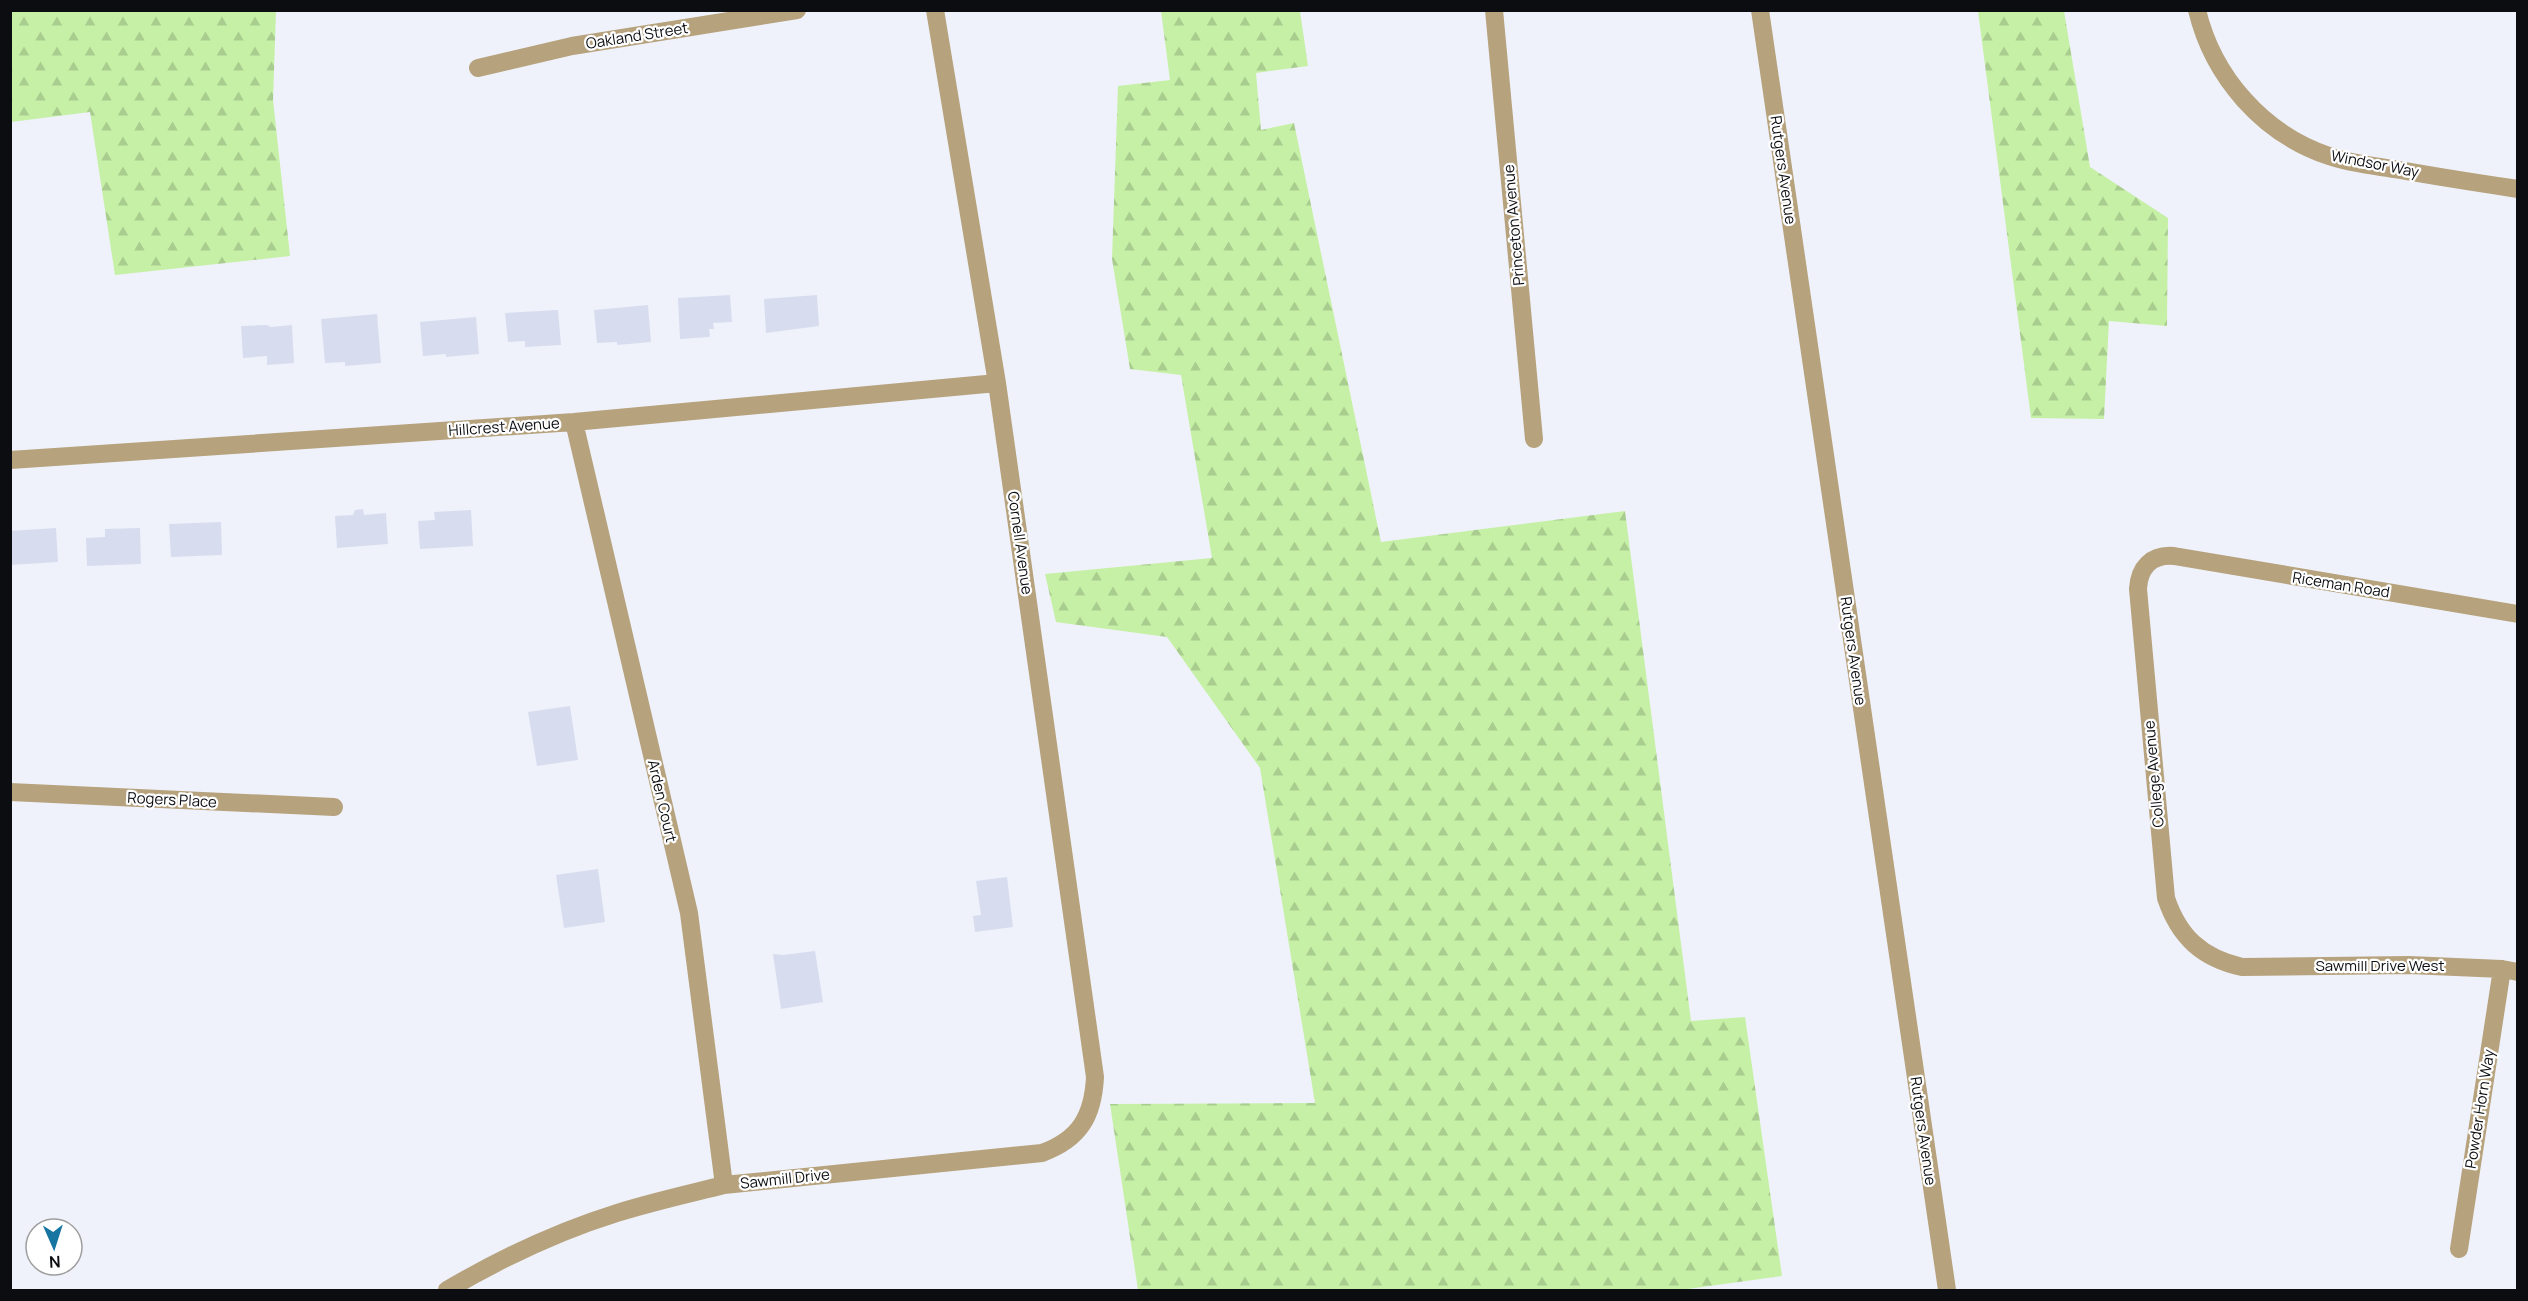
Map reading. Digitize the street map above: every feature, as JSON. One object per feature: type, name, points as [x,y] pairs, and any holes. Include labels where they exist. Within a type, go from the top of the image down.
[{"type":"street","name":"Oakland Street","points":[[478,68],[572,46],[797,10]]},
{"type":"street","name":"Cornell Avenue","points":[[935,10],[997,383],[1095,1077]]},
{"type":"street","name":"Princeton Avenue","points":[[1494,10],[1534,439]]},
{"type":"street","name":"Rutgers Avenue","points":[[1760,10],[1947,1290]]},
{"type":"street","name":"Windsor Way","points":[[2197,10],[2207,42],[2228,80],[2256,112],[2290,138],[2310,148],[2350,162],[2517,189]]},
{"type":"street","name":"Hillcrest Avenue","points":[[10,460],[574,422],[997,383]]},
{"type":"street","name":"Arden Court","points":[[574,422],[689,913],[724,1185]]},
{"type":"street","name":"Riceman Road","points":[[2166,555],[2517,614]]},
{"type":"street","name":"College Avenue","points":[[2166,555],[2154,558],[2144,566],[2139,577],[2138,590],[2166,898],[2180,931],[2193,945],[2208,956],[2242,967]]},
{"type":"street","name":"Rogers Place","points":[[10,792],[334,807]]},
{"type":"street","name":"Sawmill Drive West","points":[[2242,967],[2409,965],[2510,970]]},
{"type":"street","name":"Powder Horn Way","points":[[2458,1249],[2510,970]]},
{"type":"street","name":"Sawmill Drive","points":[[447,1290],[564,1232],[617,1213],[724,1185],[1042,1153],[1056,1148],[1074,1136],[1087,1119],[1094,1099],[1095,1077]]},
{"type":"green space","points":[[10,11],[276,11],[273,100],[290,256],[115,275],[90,112],[11,122]]},
{"type":"green space","points":[[1161,11],[1300,11],[1308,66],[1256,73],[1261,130],[1294,123],[1381,542],[1625,511],[1691,1021],[1745,1017],[1782,1276],[1681,1290],[1138,1290],[1110,1104],[1315,1103],[1260,768],[1167,637],[1056,622],[1045,574],[1212,558],[1181,375],[1130,369],[1112,259],[1118,86],[1170,80]]},
{"type":"green space","points":[[1978,11],[2064,11],[2090,167],[2168,218],[2167,326],[2109,321],[2104,419],[2031,418]]},
{"type":"building","points":[[730,295],[732,322],[713,323],[714,329],[709,329],[710,337],[680,339],[678,298]]},
{"type":"building","points":[[817,295],[819,326],[766,333],[764,299]]},
{"type":"building","points":[[648,305],[651,342],[617,345],[617,342],[597,343],[594,310]]},
{"type":"building","points":[[558,310],[561,345],[525,347],[525,341],[508,342],[505,313]]},
{"type":"building","points":[[377,314],[381,363],[345,366],[345,362],[325,363],[321,319]]},
{"type":"building","points":[[476,317],[479,354],[446,357],[446,354],[423,356],[420,322]]},
{"type":"building","points":[[267,325],[271,327],[292,325],[294,363],[267,365],[267,356],[243,358],[241,326]]},
{"type":"building","points":[[363,509],[364,515],[386,513],[388,544],[337,548],[335,516],[353,515],[355,510]]},
{"type":"building","points":[[471,510],[473,546],[420,549],[418,521],[435,520],[434,512]]},
{"type":"building","points":[[221,522],[222,555],[171,557],[169,524]]},
{"type":"building","points":[[56,528],[58,562],[10,565],[10,531]]},
{"type":"building","points":[[140,528],[141,564],[87,566],[86,538],[105,537],[105,529]]},
{"type":"building","points":[[570,706],[578,760],[537,766],[528,712]]},
{"type":"building","points":[[598,869],[605,922],[564,928],[556,875]]},
{"type":"building","points":[[1007,877],[1013,927],[975,932],[973,916],[981,915],[976,881]]},
{"type":"building","points":[[815,951],[823,1002],[781,1009],[773,954]]}]
